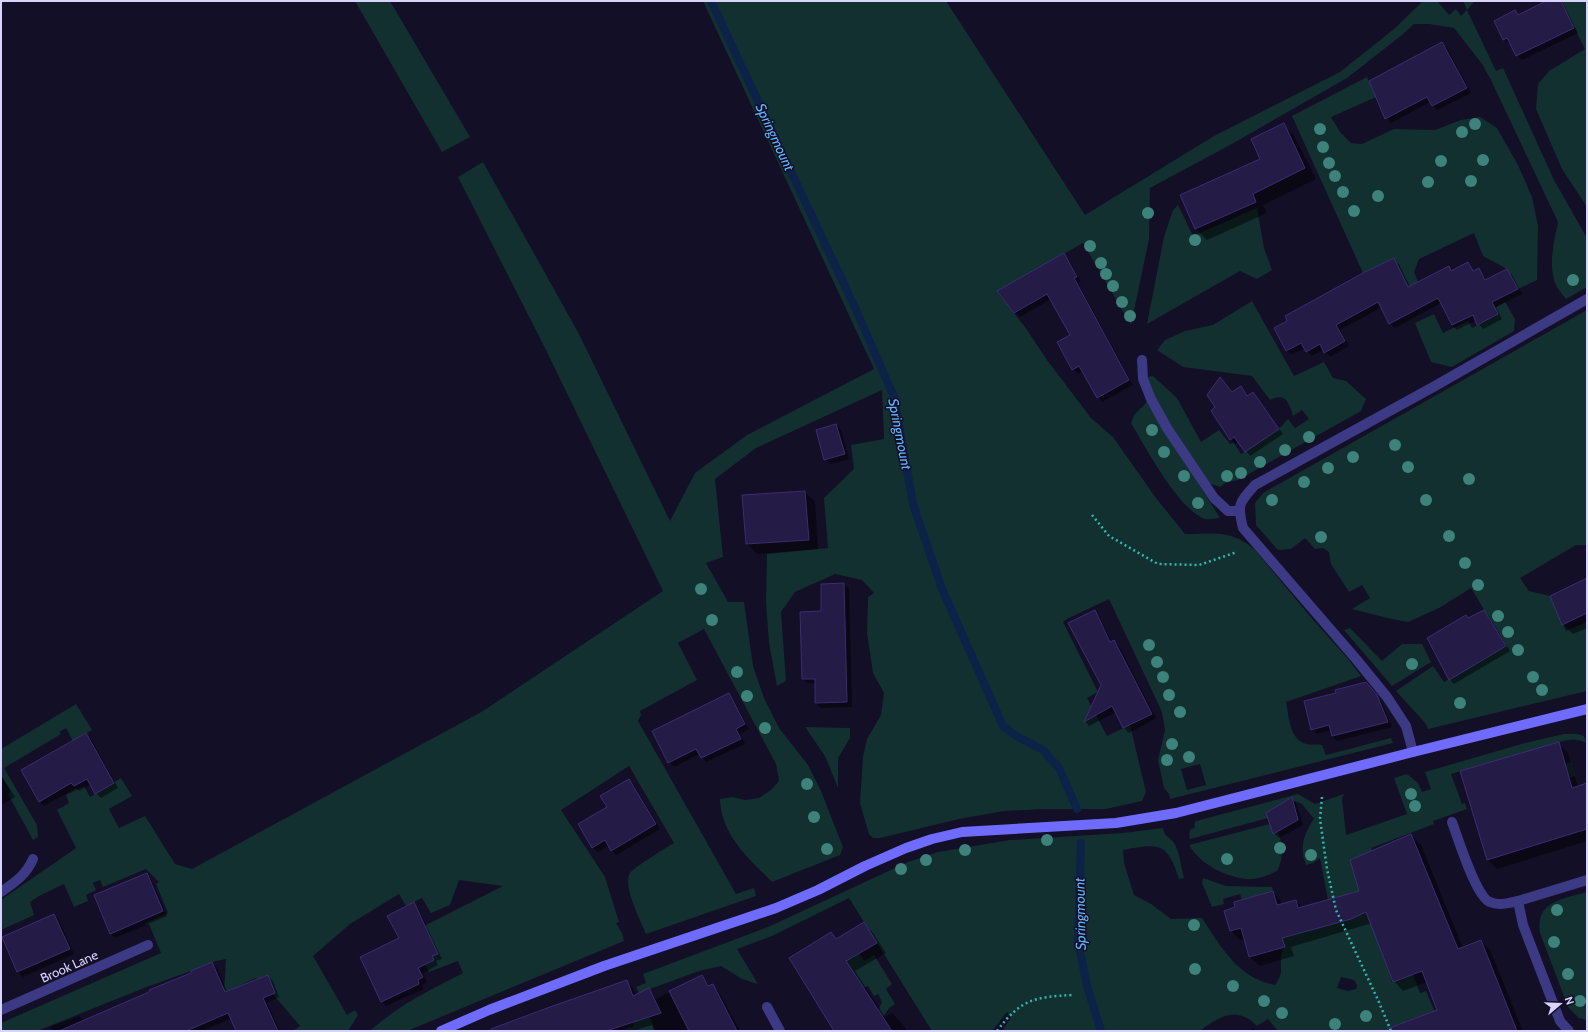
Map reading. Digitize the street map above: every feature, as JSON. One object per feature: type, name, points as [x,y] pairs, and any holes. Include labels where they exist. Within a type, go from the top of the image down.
[{"type":"main road","points":[[441,1031],[489,1010],[604,966],[776,908],[818,890],[892,854],[932,839],[962,832],[1116,822],[1176,813],[1587,709]]},
{"type":"street","points":[[1414,752],[1406,726],[1387,697],[1356,658],[1243,528],[1238,511],[1242,500],[1255,485],[1587,299]]},
{"type":"street","points":[[1142,360],[1143,379],[1151,399],[1181,450],[1214,498],[1228,511],[1238,511]]},
{"type":"street","points":[[1452,822],[1476,884],[1481,894],[1490,902],[1502,904],[1518,901],[1587,880]]},
{"type":"street","points":[[1,892],[18,880],[28,870],[33,859]]},
{"type":"street","points":[[1518,901],[1523,925],[1560,1021],[1569,1031]]},
{"type":"street","name":"Brook Lane","points":[[1,1010],[148,946]]},
{"type":"street","points":[[767,1007],[780,1031]]},
{"type":"path","points":[[1092,515],[1109,536],[1158,564],[1199,565],[1240,551]]},
{"type":"path","points":[[1322,797],[1320,819],[1327,869],[1336,910],[1391,1031]]},
{"type":"path","points":[[997,1031],[1009,1015],[1024,1004],[1045,997],[1073,995]]},
{"type":"green space","points":[[355,1],[390,1],[470,137],[442,152]]},
{"type":"green space","points":[[703,1],[946,1],[1085,215],[1214,136],[1340,72],[1394,29],[1423,1],[1439,1],[1438,2],[1449,15],[1456,9],[1461,16],[1467,10],[1496,71],[1503,68],[1554,180],[1587,238],[1587,287],[1566,299],[1557,287],[1552,272],[1552,255],[1558,222],[1490,78],[1482,64],[1454,28],[1429,24],[1414,24],[1347,78],[1230,145],[1150,188],[1149,239],[1131,325],[1083,243],[997,292],[1025,327],[1047,360],[1091,418],[1113,437],[1156,498],[1185,534],[1222,534],[1238,539],[1255,550],[1361,676],[1286,702],[1289,720],[1296,737],[1306,744],[1322,745],[1326,755],[1391,738],[1393,743],[1170,799],[1169,794],[1164,788],[1158,760],[1165,730],[1162,712],[1109,599],[1063,622],[1098,692],[1087,698],[1107,736],[1130,725],[1146,792],[1142,801],[1106,809],[1043,809],[1004,811],[959,819],[880,838],[873,838],[869,834],[860,803],[863,757],[867,739],[881,715],[884,693],[873,673],[867,633],[868,597],[874,593],[862,580],[835,574],[795,592],[781,612],[786,681],[777,686],[769,643],[766,602],[767,554],[828,548],[824,498],[854,469],[851,445],[884,439],[882,390],[756,448],[715,479],[723,557],[706,563],[728,602],[744,602],[753,666],[764,698],[779,728],[808,765],[821,791],[843,847],[840,855],[772,882],[746,855],[731,835],[725,824],[720,799],[733,797],[745,800],[759,798],[771,790],[779,781],[776,764],[704,629],[678,643],[697,680],[640,711],[641,715],[638,721],[736,894],[754,888],[756,896],[646,934],[630,895],[628,879],[632,870],[674,843],[629,766],[561,810],[605,877],[619,922],[616,923],[622,933],[624,941],[407,1031],[370,1031],[403,1006],[463,973],[458,961],[429,972],[425,965],[434,960],[432,956],[438,954],[420,928],[503,886],[459,880],[450,905],[431,913],[422,898],[406,906],[399,894],[350,924],[313,956],[347,1015],[355,1010],[358,1015],[348,1031],[293,1031],[300,1026],[272,993],[256,978],[224,993],[226,959],[212,962],[37,1031],[1,1031],[1,1023],[161,953],[149,924],[146,925],[145,923],[168,913],[156,884],[159,882],[146,869],[103,887],[100,880],[93,883],[96,890],[86,895],[88,901],[74,907],[64,884],[30,902],[34,915],[1,930],[1,900],[76,848],[57,810],[69,803],[66,795],[84,786],[90,797],[121,778],[132,796],[109,809],[119,828],[145,816],[175,864],[192,869],[483,711],[663,591],[545,348],[458,177],[483,162],[579,334],[670,521],[695,473],[747,435],[874,369]],"holes":[[[1200,764],[1206,785],[1187,790],[1181,769]]]},
{"type":"green space","points":[[1463,1],[1475,1],[1467,10]]},
{"type":"green space","points":[[1561,1],[1587,1],[1587,207],[1562,169],[1536,109],[1538,84],[1549,71],[1585,49]]},
{"type":"green space","points":[[1367,77],[1376,97],[1331,117],[1340,132],[1351,143],[1362,144],[1394,129],[1435,130],[1461,120],[1480,117],[1497,128],[1518,165],[1532,197],[1538,226],[1537,280],[1518,289],[1507,269],[1483,256],[1474,233],[1419,259],[1414,272],[1421,289],[1407,295],[1399,281],[1402,274],[1394,258],[1363,273],[1292,116]]},
{"type":"green space","points":[[1178,205],[1193,236],[1257,208],[1264,248],[1272,270],[1257,279],[1240,271],[1147,324],[1164,237],[1173,210]]},
{"type":"green space","points":[[1252,301],[1294,376],[1324,362],[1333,378],[1346,381],[1366,399],[1361,411],[1238,480],[1225,483],[1220,487],[1208,483],[1164,416],[1149,383],[1148,377],[1153,376],[1177,398],[1201,442],[1219,430],[1230,444],[1234,443],[1241,454],[1279,429],[1288,419],[1295,428],[1309,419],[1302,410],[1293,416],[1288,403],[1283,398],[1280,397],[1270,400],[1252,376],[1183,367],[1157,350],[1165,340],[1185,331],[1213,325]]},
{"type":"green space","points":[[1505,302],[1515,319],[1514,331],[1452,367],[1431,362],[1415,323],[1434,314],[1443,333],[1468,321],[1472,328],[1498,314],[1495,308]]},
{"type":"green space","points":[[1587,310],[1587,545],[1576,545],[1520,578],[1529,591],[1550,596],[1566,631],[1587,622],[1587,691],[1428,729],[1426,724],[1396,691],[1433,666],[1444,682],[1506,646],[1471,588],[1439,608],[1408,622],[1352,609],[1370,598],[1362,585],[1349,592],[1331,564],[1329,552],[1323,548],[1315,549],[1305,538],[1291,549],[1278,550],[1256,525],[1255,503],[1263,493]]},
{"type":"green space","points":[[1147,402],[1220,518],[1205,519],[1195,513],[1174,491],[1154,462],[1131,423],[1134,415]]},
{"type":"green space","points":[[1350,628],[1382,661],[1402,644],[1422,644],[1431,662],[1392,686],[1344,630]]},
{"type":"green space","points":[[76,704],[92,730],[73,741],[66,728],[59,732],[61,734],[4,768],[37,825],[38,837],[33,840],[8,794],[11,792],[1,776],[1,749]]},
{"type":"green space","points":[[805,727],[850,728],[850,738],[838,758],[838,788],[825,756]]},
{"type":"green space","points":[[1564,734],[1577,734],[1584,736],[1586,743],[1572,740],[1562,741],[1547,746],[1555,768],[1571,762],[1575,776],[1544,788],[1464,770],[1451,774],[1462,804],[1465,803],[1467,809],[1433,821],[1434,824],[1371,848],[1391,898],[1378,942],[1392,982],[1413,974],[1420,993],[1426,991],[1443,1031],[1429,1031],[1423,1015],[1407,1021],[1411,1031],[1278,1031],[1268,1019],[1257,1026],[1243,1016],[1228,1015],[1214,1021],[1200,1031],[1002,1031],[1011,1018],[1007,1012],[992,1031],[932,1031],[849,898],[772,936],[737,949],[758,984],[742,979],[721,966],[699,971],[639,993],[636,987],[646,983],[643,974],[768,927],[908,862],[938,852],[1010,840],[1123,833],[1163,828],[1166,835],[1176,847],[1184,878],[1179,879],[1171,858],[1160,848],[1148,846],[1123,850],[1124,863],[1134,895],[1151,904],[1171,919],[1202,918],[1216,940],[1232,960],[1251,976],[1275,985],[1280,977],[1281,971],[1281,954],[1284,947],[1282,938],[1335,923],[1328,900],[1320,858],[1313,863],[1306,865],[1304,859],[1303,847],[1305,835],[1314,819],[1302,804],[1292,800],[1268,818],[1190,839],[1190,830],[1195,827],[1194,824],[1196,821],[1298,794],[1315,804],[1344,794],[1342,798],[1346,835],[1407,814],[1394,778],[1407,774],[1418,783],[1422,792],[1431,789],[1425,772],[1525,743]],"holes":[[[1341,977],[1354,980],[1357,985],[1356,989],[1348,991],[1337,988]]]},
{"type":"green space","points":[[1270,824],[1273,833],[1278,831],[1280,836],[1282,847],[1281,861],[1277,871],[1259,878],[1247,879],[1230,876],[1206,864],[1189,845]]},
{"type":"green space","points":[[1203,878],[1226,886],[1272,887],[1273,891],[1242,900],[1240,894],[1223,899],[1224,904],[1212,907],[1202,883]]},
{"type":"green space","points":[[1587,892],[1586,1020],[1579,1018],[1568,1007],[1540,933],[1540,922],[1542,914],[1546,908],[1553,903]]},
{"type":"green space","points":[[854,945],[864,961],[874,955],[892,984],[886,989],[895,1004],[889,1008],[881,1020],[877,1014],[882,1002],[878,994],[874,996],[868,986],[859,991],[837,955]]},
{"type":"green space","points":[[643,1003],[656,1031],[620,1031],[634,1026],[628,1006]]},
{"type":"building","points":[[1546,1],[1561,1],[1574,28],[1516,56],[1507,38],[1503,40],[1494,21],[1515,10],[1518,15]]},
{"type":"building","points":[[1442,42],[1467,88],[1432,106],[1427,97],[1385,119],[1369,81]]},
{"type":"building","points":[[1284,123],[1305,168],[1253,194],[1256,202],[1195,229],[1180,195],[1260,159],[1251,139]]},
{"type":"building","points":[[1064,253],[1077,277],[1074,278],[1129,380],[1097,398],[1079,366],[1072,370],[1057,342],[1070,335],[1047,294],[1014,313],[997,291]]},
{"type":"building","points":[[1394,258],[1408,287],[1449,266],[1451,271],[1468,262],[1473,271],[1479,268],[1485,280],[1507,269],[1518,289],[1492,302],[1498,314],[1477,325],[1473,315],[1452,325],[1438,298],[1389,324],[1378,302],[1336,325],[1345,341],[1324,353],[1320,344],[1306,352],[1301,343],[1286,351],[1274,328],[1287,321],[1285,316],[1363,273]]},
{"type":"building","points":[[1220,377],[1232,392],[1241,386],[1247,396],[1253,392],[1279,429],[1245,452],[1234,437],[1230,440],[1211,411],[1215,407],[1207,395]]},
{"type":"building","points":[[836,424],[845,454],[824,460],[816,430]]},
{"type":"building","points":[[805,491],[809,540],[746,544],[742,495]]},
{"type":"building","points":[[1587,578],[1587,613],[1562,625],[1550,596]]},
{"type":"building","points":[[844,583],[847,702],[815,703],[815,679],[802,679],[800,612],[821,611],[821,584]]},
{"type":"building","points":[[1095,610],[1110,642],[1114,640],[1152,714],[1123,728],[1112,706],[1084,722],[1101,685],[1068,623]]},
{"type":"building","points":[[1484,610],[1506,646],[1449,680],[1427,638],[1466,615],[1468,618]]},
{"type":"building","points":[[1366,682],[1377,695],[1388,722],[1332,736],[1329,725],[1311,730],[1304,701],[1336,693],[1335,690]]},
{"type":"building","points":[[729,693],[745,724],[736,729],[741,739],[701,758],[696,749],[668,763],[652,731]]},
{"type":"building","points":[[86,733],[114,783],[95,794],[87,779],[74,786],[71,783],[39,802],[21,770]]},
{"type":"building","points":[[1559,742],[1572,788],[1587,783],[1587,829],[1487,860],[1460,771]]},
{"type":"building","points":[[629,779],[656,824],[611,851],[605,840],[592,848],[578,824],[607,807],[600,796]]},
{"type":"building","points":[[1292,797],[1298,820],[1273,834],[1266,813]]},
{"type":"building","points":[[1411,834],[1458,949],[1481,940],[1517,1031],[1387,1031],[1387,1029],[1437,1010],[1422,971],[1393,982],[1366,912],[1351,919],[1282,938],[1285,947],[1249,957],[1241,928],[1230,931],[1224,911],[1235,907],[1234,902],[1273,891],[1277,905],[1296,900],[1298,908],[1359,891],[1350,860]]},
{"type":"building","points":[[147,873],[163,911],[110,934],[94,895]]},
{"type":"building","points":[[414,902],[438,954],[432,956],[434,960],[418,968],[423,977],[418,980],[419,984],[381,1002],[360,957],[399,938],[387,916]]},
{"type":"building","points":[[54,914],[70,949],[17,972],[2,937]]},
{"type":"building","points":[[864,922],[877,943],[846,961],[892,1031],[834,1031],[789,958],[831,932],[836,939]]},
{"type":"building","points":[[212,962],[225,992],[268,975],[275,993],[263,998],[278,1031],[236,1031],[228,1013],[186,1031],[59,1031],[149,992],[149,990],[191,973],[191,971]]},
{"type":"building","points":[[702,975],[708,986],[713,984],[737,1031],[689,1031],[669,991]]},
{"type":"building","points":[[627,980],[633,996],[649,988],[661,1013],[606,1031],[491,1031],[491,1029]]},
{"type":"waterway","name":"Springmount","points":[[711,1],[857,312],[894,397],[913,504],[942,589],[1003,726],[1018,737],[1043,750],[1059,768],[1077,809]]},
{"type":"waterway","name":"Springmount","points":[[1081,843],[1078,941],[1087,986],[1101,1031]]}]
